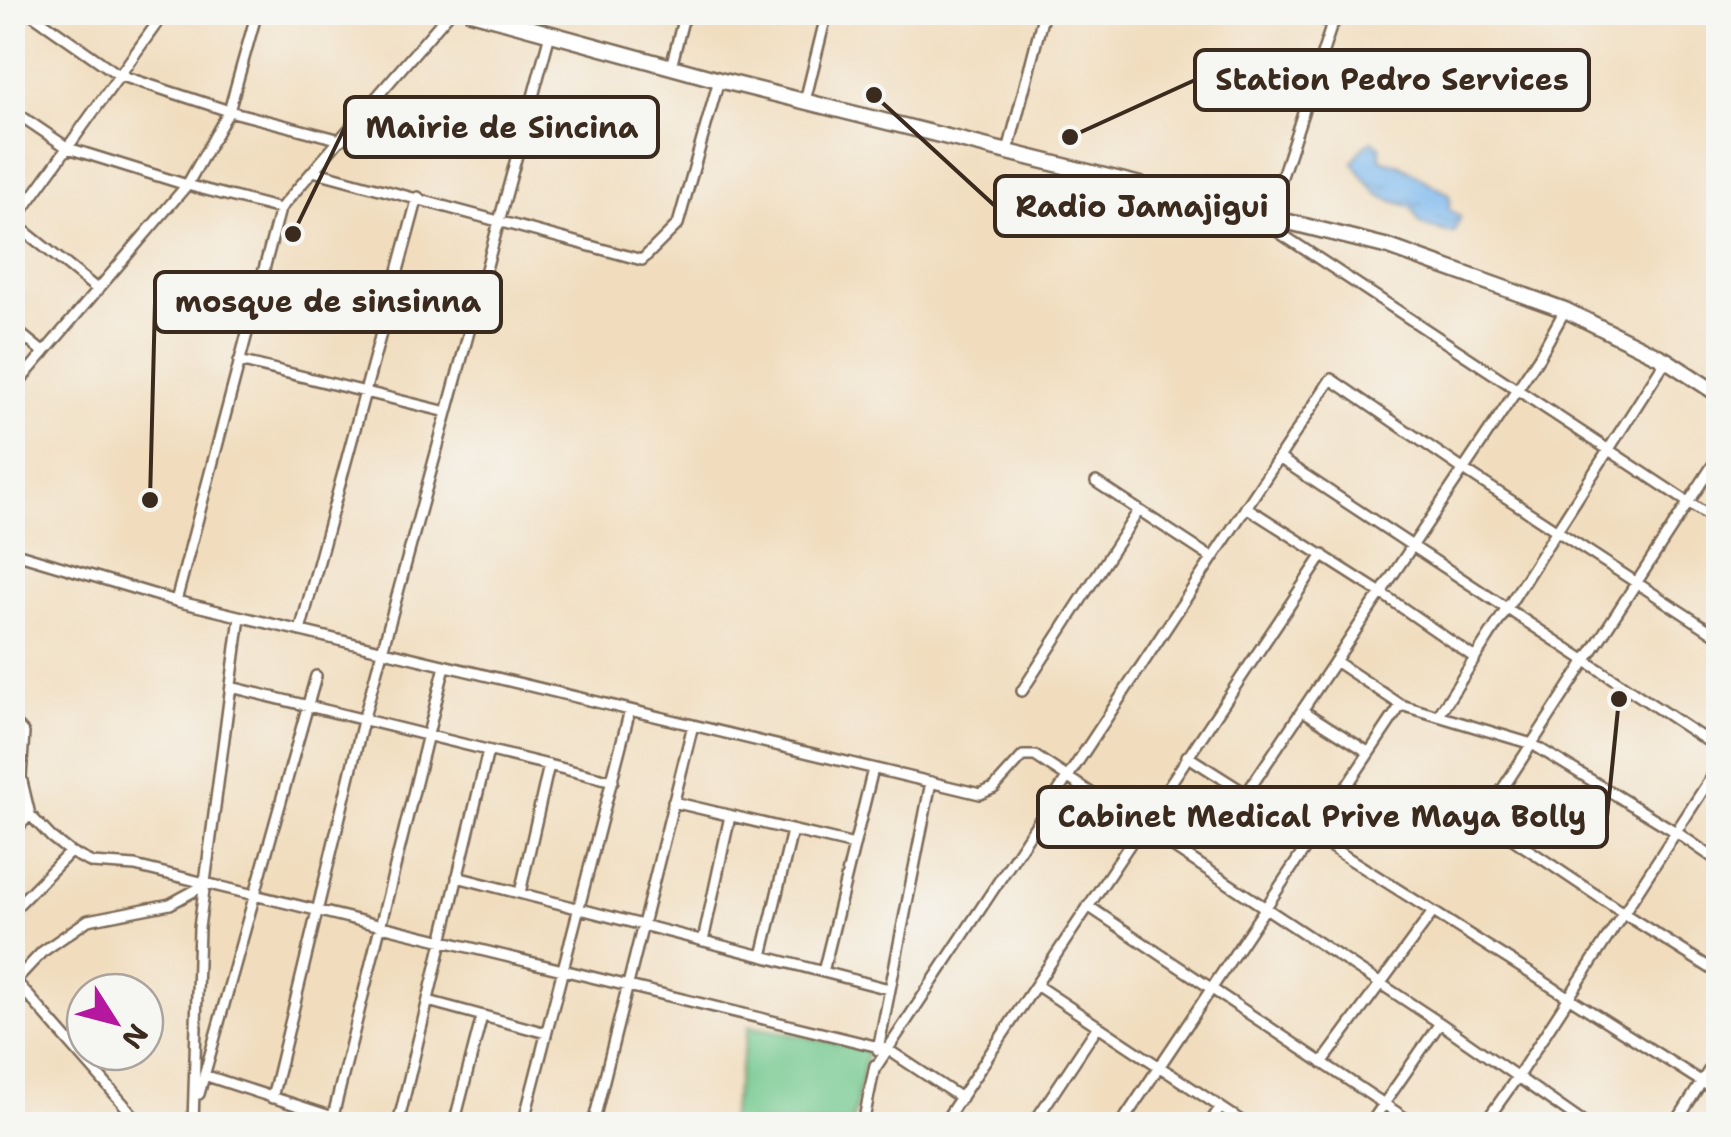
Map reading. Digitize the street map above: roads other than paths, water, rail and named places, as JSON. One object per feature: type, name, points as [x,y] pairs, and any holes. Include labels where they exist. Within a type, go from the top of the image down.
[{"type":"main road","points":[[471,12],[718,80],[1389,247],[1565,310],[1666,360],[1718,394]]},
{"type":"street","points":[[29,12],[119,75],[229,111],[341,140]]},
{"type":"street","points":[[98,290],[13,221],[165,12]]},
{"type":"street","points":[[12,390],[188,185],[229,111],[257,12]]},
{"type":"street","points":[[176,601],[280,209],[450,12]]},
{"type":"street","points":[[671,67],[685,12]]},
{"type":"street","points":[[805,101],[827,12]]},
{"type":"street","points":[[1008,151],[1044,12]]},
{"type":"street","points":[[1318,12],[1331,27]]},
{"type":"street","points":[[1269,216],[1331,27],[1343,12]]},
{"type":"street","points":[[272,1098],[363,721],[550,34]]},
{"type":"street","points":[[313,171],[642,260],[678,224],[718,80]]},
{"type":"street","points":[[12,110],[68,148],[280,209]]},
{"type":"street","points":[[300,631],[418,198]]},
{"type":"street","points":[[1245,210],[1718,522]]},
{"type":"street","points":[[394,285],[476,306]]},
{"type":"street","points":[[1246,794],[1517,390],[1565,310]]},
{"type":"street","points":[[12,327],[44,353]]},
{"type":"street","points":[[1438,716],[1666,360]]},
{"type":"street","points":[[239,362],[447,412]]},
{"type":"street","points":[[863,1124],[874,1070],[883,1048],[1331,379],[1718,636]]},
{"type":"street","points":[[1718,457],[1483,818],[1718,973]]},
{"type":"street","points":[[1278,458],[1718,748]]},
{"type":"street","points":[[1096,482],[1212,558]]},
{"type":"street","points":[[1246,507],[1475,658]]},
{"type":"street","points":[[1022,691],[1138,510]]},
{"type":"street","points":[[12,552],[176,601],[980,794],[994,788],[1015,762],[1024,756],[1035,756],[1440,1022],[1585,1124]]},
{"type":"street","points":[[949,1122],[961,1098],[1323,556]]},
{"type":"street","points":[[193,1124],[199,928],[240,616]]},
{"type":"street","points":[[1335,661],[1400,705],[1532,744],[1718,860]]},
{"type":"street","points":[[204,1076],[332,1121],[445,666]]},
{"type":"street","points":[[194,1111],[316,676]]},
{"type":"street","points":[[231,687],[613,781]]},
{"type":"street","points":[[1121,1124],[1400,705]]},
{"type":"street","points":[[523,1124],[630,710]]},
{"type":"street","points":[[1302,710],[1368,752]]},
{"type":"street","points":[[12,720],[24,733],[21,777],[30,816]]},
{"type":"street","points":[[593,1124],[693,725]]},
{"type":"street","points":[[398,1124],[488,751]]},
{"type":"street","points":[[1187,756],[1718,1092]]},
{"type":"street","points":[[520,894],[549,766]]},
{"type":"street","points":[[1484,1124],[1718,767]]},
{"type":"street","points":[[823,972],[873,768]]},
{"type":"street","points":[[883,1048],[890,989],[930,782]]},
{"type":"street","points":[[12,800],[50,838],[92,863],[135,866],[883,1048],[961,1098]]},
{"type":"street","points":[[674,802],[854,845]]},
{"type":"street","points":[[12,833],[30,816]]},
{"type":"street","points":[[703,941],[730,816]]},
{"type":"street","points":[[762,956],[792,831]]},
{"type":"street","points":[[12,911],[70,852]]},
{"type":"street","points":[[457,877],[890,989]]},
{"type":"street","points":[[140,1124],[13,980],[42,952],[88,920],[170,904],[205,885]]},
{"type":"street","points":[[1088,906],[1414,1124]]},
{"type":"street","points":[[1322,1063],[1433,912]]},
{"type":"street","points":[[1036,985],[1246,1124]]},
{"type":"street","points":[[428,1001],[546,1033]]},
{"type":"street","points":[[454,1124],[482,1016]]},
{"type":"street","points":[[1370,1124],[1440,1022]]},
{"type":"street","points":[[1033,1124],[1098,1026]]},
{"type":"street","points":[[1675,1124],[1718,1056]]},
{"type":"street","points":[[1208,1124],[1220,1108]]},
{"type":"water","points":[[1373,141],[1380,146],[1380,159],[1400,165],[1448,194],[1448,209],[1460,217],[1454,233],[1428,227],[1419,222],[1412,208],[1373,189],[1353,162],[1363,147]]},
{"type":"place","name":"Radio Jamajigui","points":[[874,95]]},
{"type":"place","name":"Station Pedro Services","points":[[1070,137]]},
{"type":"place","name":"Mairie de Sincina","points":[[293,234]]},
{"type":"place","name":"mosque de sinsinna","points":[[150,500]]},
{"type":"place","name":"Cabinet Medical Prive Maya Bolly","points":[[1619,699]]}]
